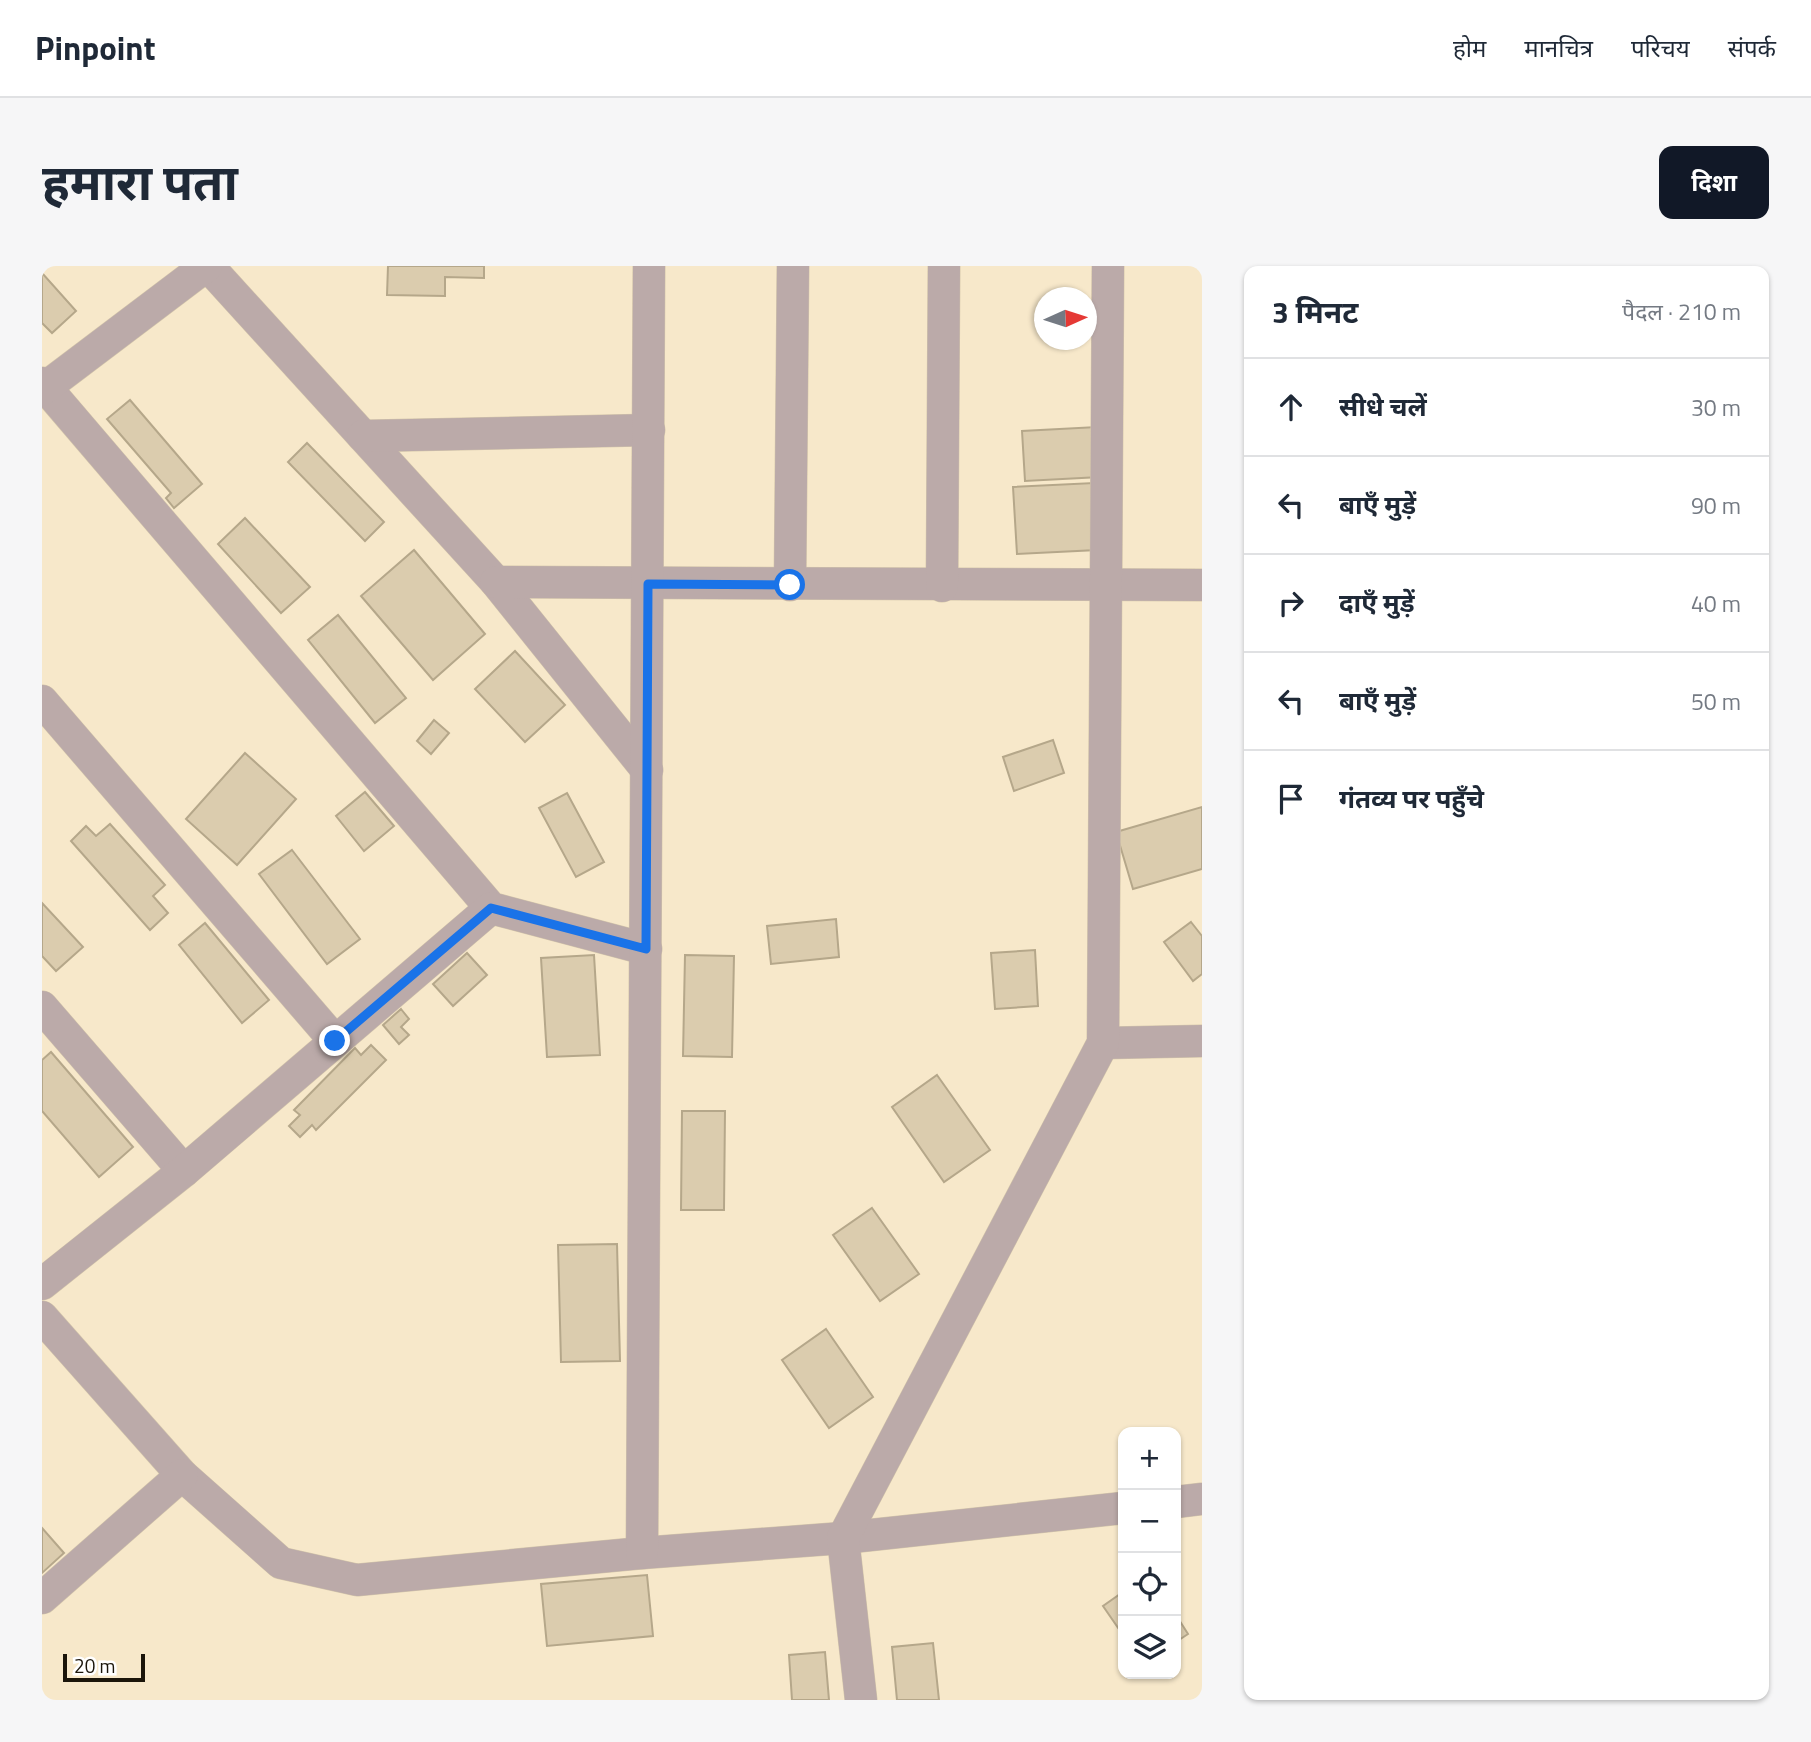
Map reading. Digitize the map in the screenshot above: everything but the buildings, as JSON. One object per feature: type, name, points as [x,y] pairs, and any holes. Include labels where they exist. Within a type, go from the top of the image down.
[{"type":"street","points":[[646,949],[491,908],[43,386],[207,266],[496,582],[647,770]]},
{"type":"street","points":[[642,1552],[649,266]]},
{"type":"street","points":[[790,585],[793,266]]},
{"type":"street","points":[[942,586],[944,266]]},
{"type":"street","points":[[861,1700],[843,1538],[1103,1043],[1108,266]]},
{"type":"street","points":[[363,436],[649,430]]},
{"type":"street","points":[[496,582],[1202,586]]},
{"type":"street","points":[[42,701],[335,1041]]},
{"type":"street","points":[[42,1284],[184,1171],[491,908]]},
{"type":"street","points":[[42,1007],[184,1171]]},
{"type":"street","points":[[1103,1043],[1202,1041]]},
{"type":"street","points":[[42,1317],[182,1475],[281,1563],[357,1580],[642,1552],[843,1538],[1118,1508]]},
{"type":"street","points":[[42,1598],[182,1475]]},
{"type":"street","points":[[1181,1501],[1202,1499]]},
{"type":"route","points":[[335,1041],[491,908],[646,949],[648,584],[790,585]]}]
